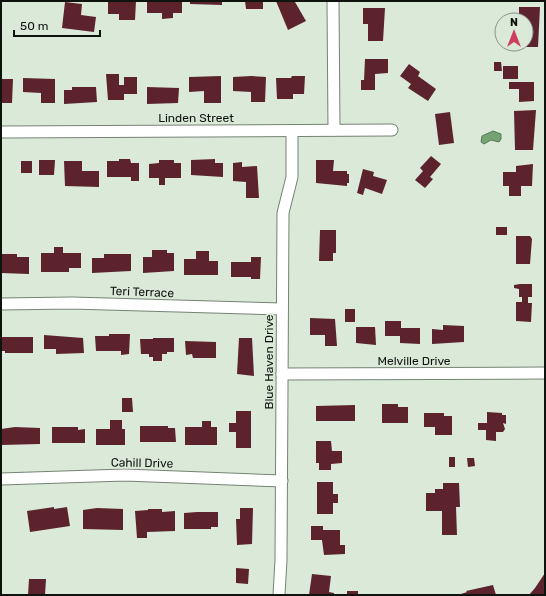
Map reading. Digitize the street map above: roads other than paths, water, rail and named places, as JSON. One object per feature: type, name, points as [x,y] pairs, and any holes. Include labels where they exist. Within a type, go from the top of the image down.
[{"type":"street","points":[[333,1],[334,130]]},
{"type":"street","name":"Linden Street","points":[[1,132],[392,130]]},
{"type":"street","name":"Blue Haven Drive","points":[[279,595],[282,481],[283,213],[292,177],[292,131]]},
{"type":"street","name":"Teri Terrace","points":[[1,304],[72,303],[282,309]]},
{"type":"street","name":"Melville Drive","points":[[282,374],[545,373]]},
{"type":"street","name":"Cahill Drive","points":[[1,479],[125,475],[282,481]]}]
